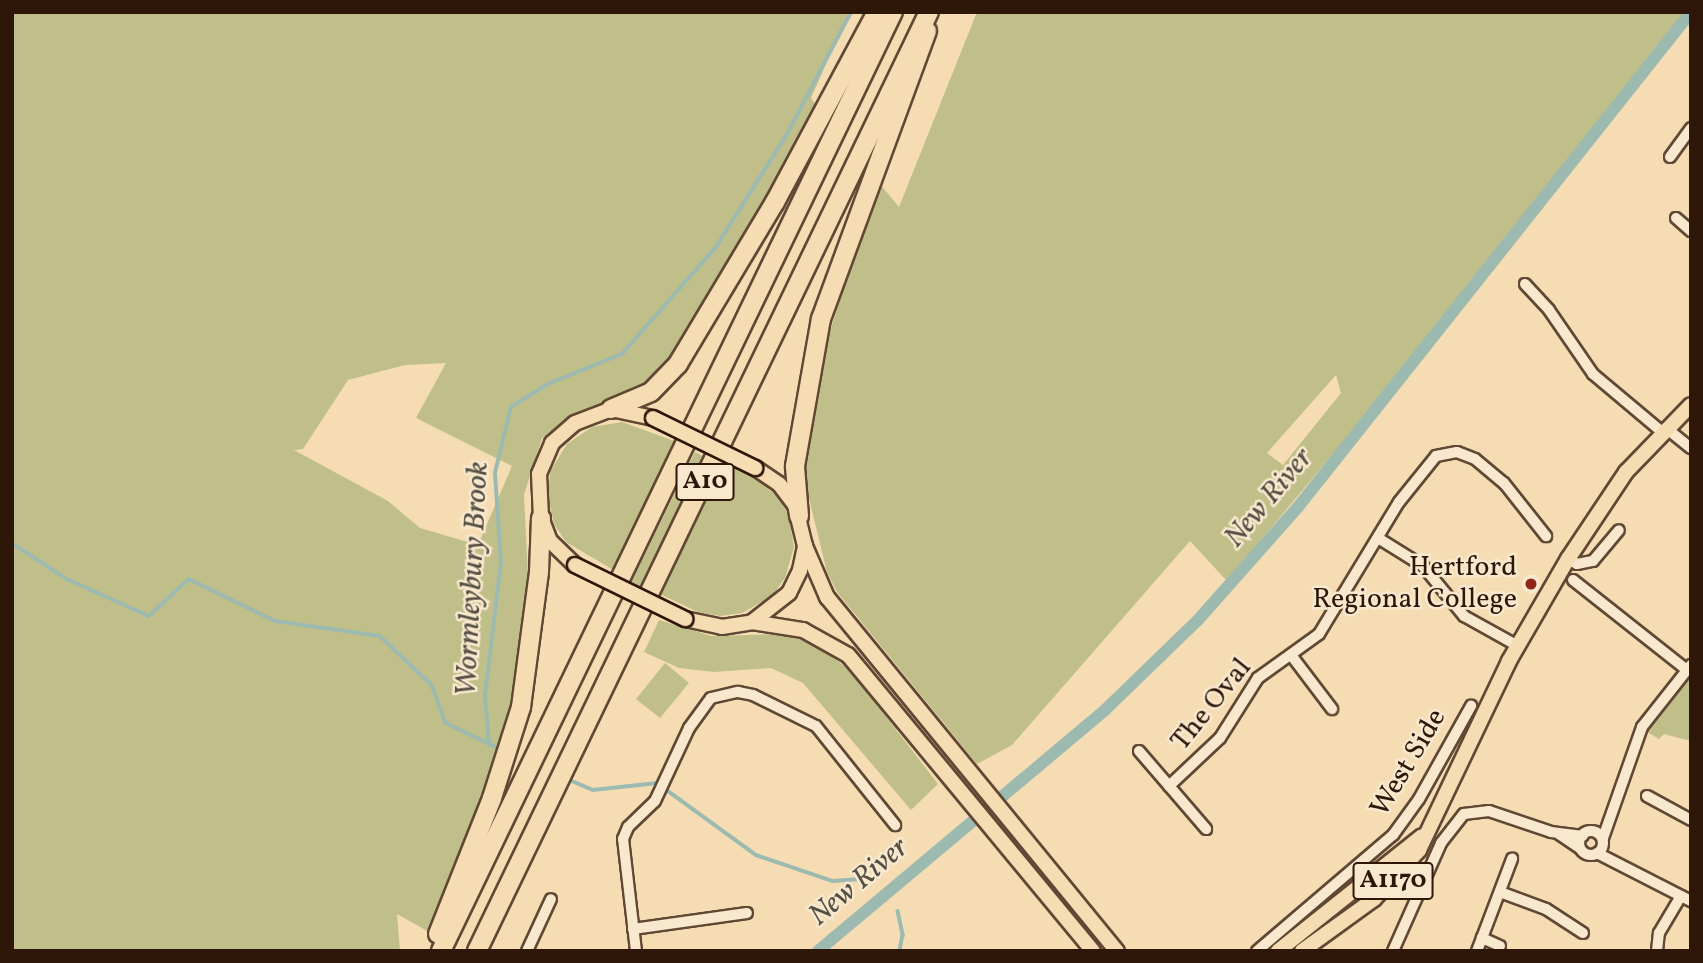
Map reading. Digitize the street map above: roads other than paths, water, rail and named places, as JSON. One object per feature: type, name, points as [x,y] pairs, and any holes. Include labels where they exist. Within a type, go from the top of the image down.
[{"type":"highway","points":[[611,409],[651,392],[678,364],[775,202],[877,12]]},
{"type":"highway","name":"A10","points":[[441,951],[893,12]]},
{"type":"highway","points":[[799,516],[795,466],[821,319],[924,51],[930,12]]},
{"type":"highway","name":"A10","points":[[477,951],[930,12]]},
{"type":"highway","points":[[433,951],[492,798],[521,707],[540,572],[541,519]]},
{"type":"main road","name":"A1170","points":[[1302,951],[1396,878],[1419,850],[1422,836],[1518,646],[1567,559],[1626,472],[1691,405]]},
{"type":"main road","name":"A10","points":[[611,409],[653,418],[755,468],[779,484],[799,516],[805,546],[827,597],[1117,951]]},
{"type":"main road","points":[[611,409],[575,423],[552,443],[539,474],[541,519],[550,541],[575,565],[685,619],[722,627],[752,622],[803,630],[848,655],[1093,951]]},
{"type":"main road","points":[[752,622],[789,593],[805,546]]},
{"type":"main road","name":"A1170","points":[[1278,951],[1349,884],[1422,836]]},
{"type":"main road","points":[[1349,884],[1356,901],[1349,913]]},
{"type":"street","points":[[1670,157],[1691,128]]},
{"type":"street","points":[[1676,218],[1691,231]]},
{"type":"street","points":[[1525,284],[1549,310],[1593,374],[1691,448]]},
{"type":"street","name":"The Oval","points":[[1169,786],[1220,738],[1258,678],[1319,635],[1378,538],[1432,460],[1451,452],[1468,455],[1499,478],[1546,536]]},
{"type":"street","points":[[1567,559],[1577,564],[1592,561],[1619,530]]},
{"type":"street","points":[[1378,538],[1423,566],[1464,616],[1518,646]]},
{"type":"street","points":[[1573,580],[1689,667],[1642,727],[1600,837],[1597,853]]},
{"type":"street","name":"The Oval","points":[[1291,655],[1332,709]]},
{"type":"street","points":[[636,951],[623,839],[660,791],[702,706],[724,692],[738,692],[816,726],[895,825]]},
{"type":"street","name":"West Side","points":[[1257,951],[1349,884],[1393,835],[1419,799],[1471,706]]},
{"type":"street","name":"The Oval","points":[[1139,751],[1206,829]]},
{"type":"street","points":[[1647,796],[1691,820]]},
{"type":"street","points":[[1393,951],[1441,843],[1460,817],[1483,810],[1559,834],[1600,837]]},
{"type":"street","points":[[1559,834],[1588,855],[1597,853],[1617,861],[1691,901]]},
{"type":"street","points":[[1580,848],[1583,836]]},
{"type":"street","points":[[1600,837],[1617,861]]},
{"type":"street","points":[[1477,951],[1512,859]]},
{"type":"street","points":[[1500,892],[1546,909],[1583,933]]},
{"type":"street","points":[[1657,951],[1659,933],[1681,896]]},
{"type":"street","points":[[527,951],[551,900]]},
{"type":"street","points":[[633,929],[747,913]]},
{"type":"street","points":[[1482,938],[1500,946]]},
{"type":"waterway","name":"Wormleybury Brook","points":[[489,744],[485,696],[501,562],[495,473],[511,407],[548,384],[622,354],[716,247],[786,136],[851,12]]},
{"type":"waterway","name":"New River","points":[[818,951],[1105,710],[1198,620],[1298,507],[1691,12]]},
{"type":"waterway","points":[[12,543],[67,579],[149,616],[189,579],[275,621],[380,636],[432,685],[446,723],[498,748]]},
{"type":"waterway","points":[[572,781],[593,790],[657,783],[756,855],[833,881],[876,878]]},
{"type":"waterway","points":[[898,911],[903,935],[900,951]]},
{"type":"place","name":"Hertford Regional College","points":[[1531,584]]}]
